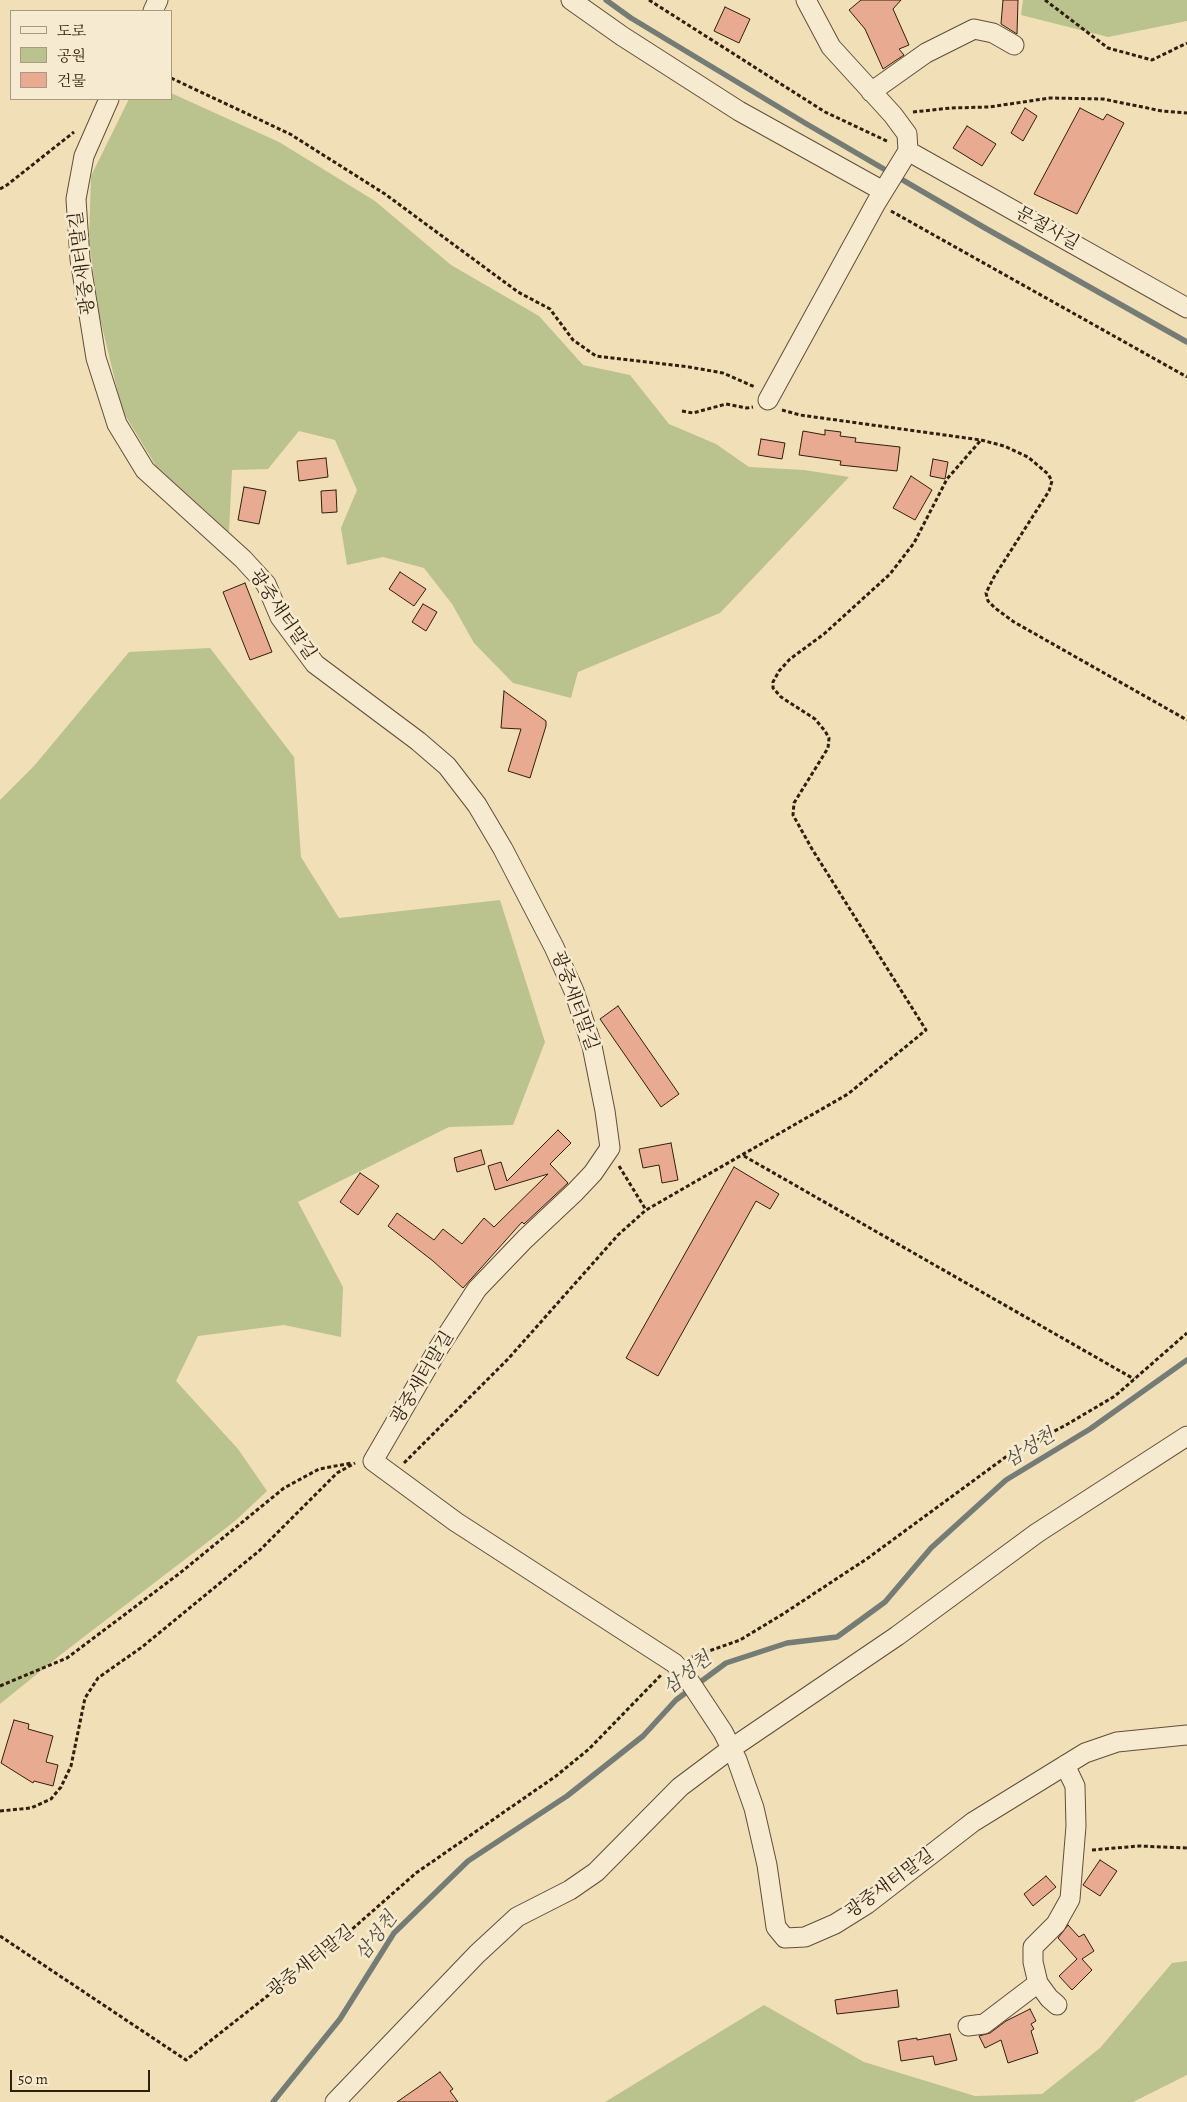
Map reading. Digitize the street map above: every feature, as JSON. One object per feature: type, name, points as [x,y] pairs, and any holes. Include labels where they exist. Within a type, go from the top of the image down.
[{"type":"street","points":[[571,0],[622,36],[740,111],[882,192]]},
{"type":"street","points":[[769,402],[882,192],[905,155],[907,134],[893,114],[831,47],[806,0]]},
{"type":"street","points":[[871,92],[926,54],[974,29],[993,33],[1014,45]]},
{"type":"street","name":"광중새터말길","points":[[110,100],[84,156],[76,199],[80,259],[96,358],[117,424],[145,470],[243,559],[266,584],[280,617],[315,664],[418,741],[447,766],[477,805],[503,849],[554,947],[574,991],[592,1046],[605,1111],[610,1148],[593,1172],[575,1192],[524,1239],[477,1289],[364,1462]]},
{"type":"street","name":"문절사길","points":[[905,155],[1187,308]]},
{"type":"street","points":[[335,2102],[477,1954],[516,1917],[570,1890],[596,1872],[680,1787],[732,1748],[897,1636],[1037,1533],[1187,1436]]},
{"type":"street","points":[[364,1462],[392,1475],[456,1522],[680,1669]]},
{"type":"street","name":"광중새터말길","points":[[680,1669],[732,1748],[754,1808],[767,1865],[776,1928],[785,1938],[806,1937],[835,1924],[867,1904],[973,1822],[1085,1753],[1116,1742],[1187,1735]]},
{"type":"street","points":[[1058,2005],[1049,1998],[1038,1984],[1033,1962],[1033,1947],[1056,1924],[1070,1899],[1075,1856],[1075,1786],[1065,1765]]},
{"type":"street","points":[[968,2026],[984,2024],[1038,1984]]},
{"type":"path","points":[[649,0],[825,112],[905,155]]},
{"type":"path","points":[[1045,0],[1108,48],[1152,60],[1187,43]]},
{"type":"path","points":[[172,78],[290,134],[378,189],[494,276],[518,292],[550,309],[573,340],[596,356],[723,373],[751,384],[765,395],[769,402],[800,415],[981,440],[1004,446],[1028,457],[1048,474],[1052,481],[1049,491],[994,577],[986,593],[988,601],[1014,622],[1187,720]]},
{"type":"path","points":[[893,114],[951,108],[989,107],[1050,98],[1103,99],[1162,111],[1187,113]]},
{"type":"path","points":[[0,189],[80,128]]},
{"type":"path","points":[[882,192],[1187,376]]},
{"type":"path","points":[[682,410],[693,413],[726,404],[747,408],[769,402]]},
{"type":"path","points":[[392,1475],[508,1359],[618,1235],[646,1210],[744,1156],[848,1094],[926,1030],[812,849],[793,814],[794,803],[828,748],[829,738],[815,719],[781,697],[773,688],[773,682],[779,671],[790,659],[824,634],[890,574],[914,543],[947,479],[981,440]]},
{"type":"path","points":[[610,1148],[628,1184],[646,1210]]},
{"type":"path","points":[[744,1156],[1134,1379]]},
{"type":"path","points":[[680,1669],[740,1640],[783,1614],[868,1558],[1007,1456],[1066,1425],[1115,1396],[1187,1333]]},
{"type":"path","points":[[0,1686],[68,1658],[180,1573],[284,1488],[319,1469],[364,1462]]},
{"type":"path","points":[[0,1811],[31,1808],[51,1799],[61,1787],[71,1766],[84,1698],[98,1678],[142,1647],[259,1551],[337,1473],[364,1462]]},
{"type":"path","name":"광중새터말길","points":[[0,1936],[186,2060],[350,1931],[416,1873],[556,1776],[680,1669]]},
{"type":"path","points":[[1075,1856],[1096,1849],[1139,1846],[1187,1848]]},
{"type":"green space","points":[[1023,0],[1187,0],[1187,21],[1108,37],[1021,15]]},
{"type":"green space","points":[[172,93],[279,142],[375,201],[451,265],[539,316],[583,365],[630,375],[669,424],[716,444],[749,467],[804,470],[849,477],[720,613],[578,672],[571,698],[513,683],[474,643],[452,604],[424,568],[383,557],[347,565],[341,528],[357,490],[335,440],[299,431],[268,469],[232,470],[229,532],[156,466],[122,410],[99,314],[89,241],[91,176],[129,100],[172,100]]},
{"type":"green space","points":[[210,648],[294,757],[301,857],[339,918],[500,900],[545,1042],[513,1125],[449,1127],[298,1202],[343,1287],[341,1337],[284,1325],[198,1336],[176,1381],[238,1449],[267,1491],[235,1521],[59,1656],[0,1704],[0,800],[34,766],[129,652]]},
{"type":"green space","points":[[1187,1961],[1187,2075],[1133,2102],[605,2102],[764,2005],[864,2062],[975,2096],[1042,2094],[1100,2048],[1172,1963]]},
{"type":"building","points":[[861,0],[901,0],[893,9],[909,45],[899,49],[904,55],[883,69],[865,29],[849,10]]},
{"type":"building","points":[[1003,0],[1018,0],[1017,34],[1001,24]]},
{"type":"building","points":[[725,7],[750,19],[739,43],[714,31]]},
{"type":"building","points":[[1025,108],[1037,116],[1023,141],[1011,133]]},
{"type":"building","points":[[1080,108],[1103,120],[1107,114],[1124,123],[1077,214],[1034,194]]},
{"type":"building","points":[[967,126],[996,144],[982,166],[953,148]]},
{"type":"building","points":[[825,430],[841,432],[840,436],[856,438],[855,442],[900,447],[897,471],[840,465],[841,461],[799,455],[803,431],[825,435]]},
{"type":"building","points":[[761,439],[785,443],[782,459],[758,455]]},
{"type":"building","points":[[326,458],[328,477],[299,481],[297,461]]},
{"type":"building","points":[[933,459],[948,462],[945,479],[930,476]]},
{"type":"building","points":[[911,476],[932,490],[915,520],[893,508]]},
{"type":"building","points":[[244,487],[266,491],[259,524],[238,520]]},
{"type":"building","points":[[336,490],[337,512],[322,513],[321,491]]},
{"type":"building","points":[[400,572],[426,589],[414,606],[389,589]]},
{"type":"building","points":[[245,583],[272,652],[250,660],[223,592]]},
{"type":"building","points":[[423,604],[437,612],[426,631],[412,622]]},
{"type":"building","points":[[504,691],[546,721],[530,778],[508,771],[521,729],[501,728]]},
{"type":"building","points":[[618,1006],[679,1094],[661,1107],[600,1019]]},
{"type":"building","points":[[558,1130],[571,1143],[550,1164],[568,1183],[524,1224],[522,1222],[463,1288],[433,1261],[388,1226],[397,1213],[434,1240],[443,1229],[462,1244],[484,1218],[494,1227],[548,1174],[495,1190],[488,1166],[501,1162],[507,1181]]},
{"type":"building","points":[[671,1143],[678,1180],[662,1183],[659,1165],[643,1168],[639,1149]]},
{"type":"building","points":[[481,1150],[485,1164],[457,1172],[454,1158]]},
{"type":"building","points":[[734,1167],[779,1194],[770,1209],[756,1201],[658,1376],[626,1358]]},
{"type":"building","points":[[360,1173],[379,1186],[358,1215],[340,1202]]},
{"type":"building","points":[[14,1720],[29,1724],[28,1729],[53,1736],[46,1762],[58,1765],[53,1786],[34,1781],[33,1783],[1,1763]]},
{"type":"building","points":[[1100,1860],[1117,1871],[1100,1896],[1083,1885]]},
{"type":"building","points":[[1046,1876],[1056,1887],[1033,1906],[1024,1894]]},
{"type":"building","points":[[1068,1925],[1079,1937],[1084,1934],[1094,1951],[1082,1959],[1092,1970],[1072,1990],[1059,1976],[1077,1959],[1058,1938]]},
{"type":"building","points":[[897,1990],[899,2007],[837,2014],[835,2000]]},
{"type":"building","points":[[1030,2009],[1036,2021],[1031,2024],[1034,2029],[1031,2031],[1038,2053],[1008,2063],[1001,2040],[985,2048],[979,2036],[990,2033],[1006,2021]]},
{"type":"building","points":[[950,2034],[957,2060],[935,2065],[933,2056],[901,2061],[898,2041],[917,2038],[917,2040]]},
{"type":"building","points":[[440,2072],[453,2089],[450,2091],[458,2102],[397,2102]]},
{"type":"waterway","points":[[606,0],[631,18],[805,123],[985,228],[1187,342]]},
{"type":"waterway","name":"삼성천","points":[[273,2102],[340,2019],[394,1933],[468,1861],[567,1796],[643,1736],[676,1700],[726,1663],[787,1643],[837,1637],[885,1602],[931,1548],[1006,1480],[1090,1429],[1187,1360]]}]
